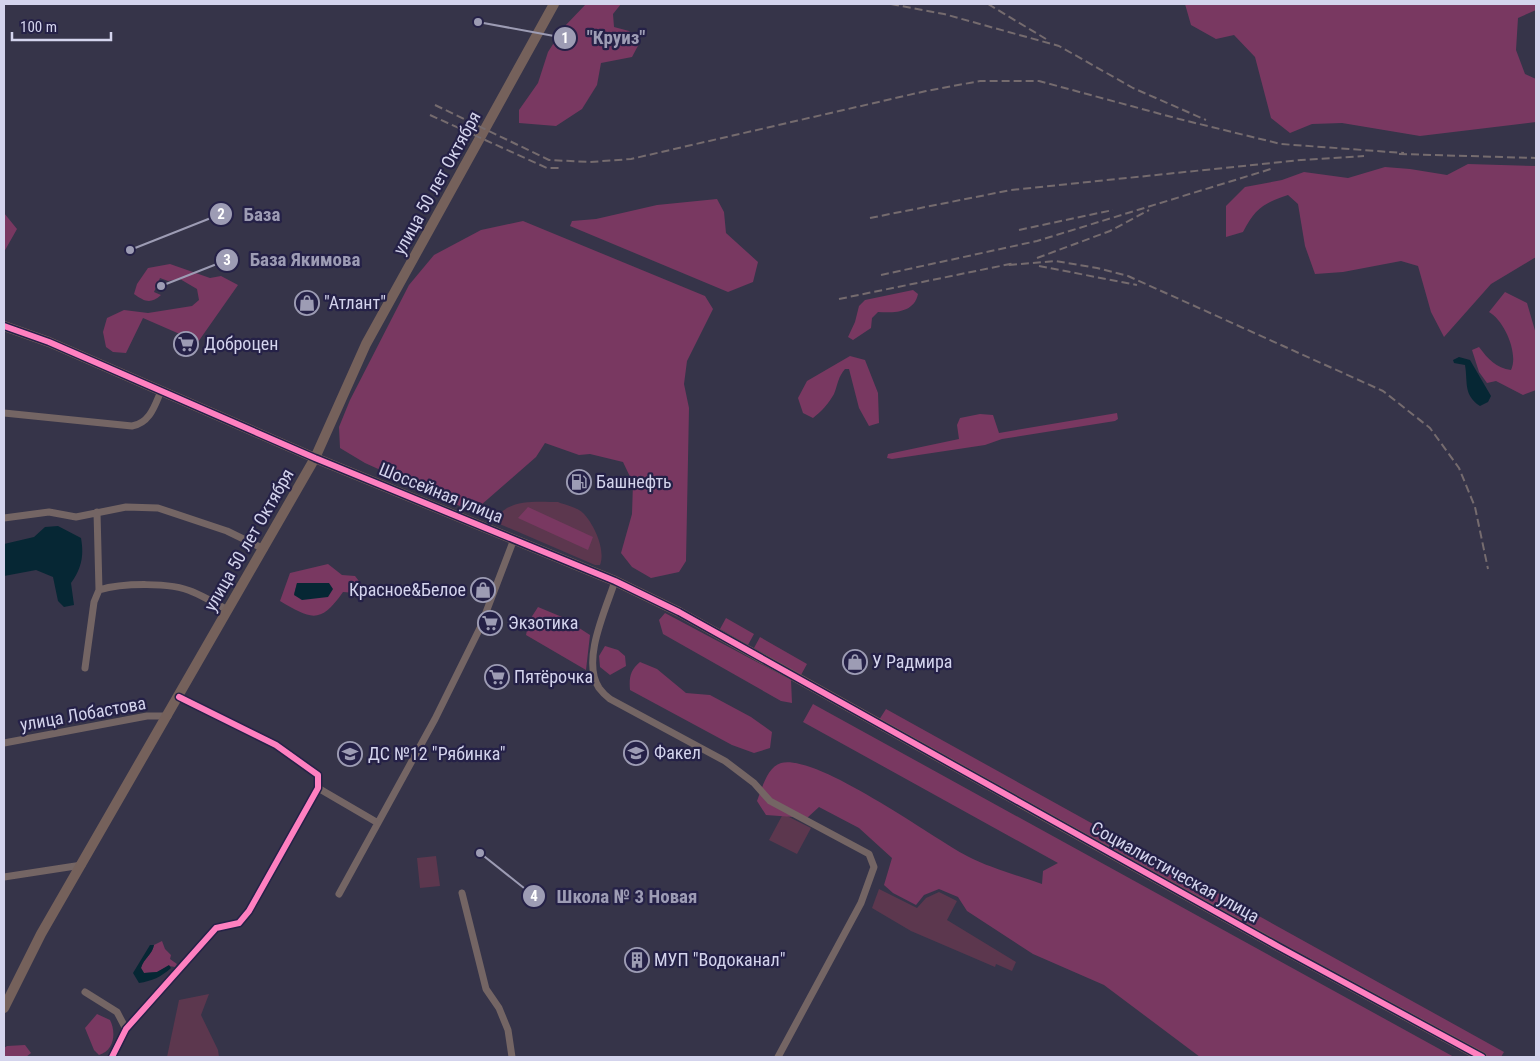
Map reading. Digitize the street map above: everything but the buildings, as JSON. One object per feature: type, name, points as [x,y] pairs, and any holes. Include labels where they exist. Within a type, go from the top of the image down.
[{"type":"street","name":"улица 50 лет Октября","points":[[4,1008],[37,942],[315,458],[366,344],[554,4]]},
{"type":"street","name":"Шоссейная улица","points":[[4,326],[49,342],[315,458],[614,581],[679,612],[855,711]]},
{"type":"street","points":[[4,413],[132,426],[140,425],[146,420],[161,391]]},
{"type":"street","points":[[4,518],[49,512],[76,518],[126,507],[158,508],[227,531],[264,549]]},
{"type":"street","points":[[85,668],[94,602],[99,590],[97,512]]},
{"type":"street","points":[[338,894],[435,719],[480,628],[514,539]]},
{"type":"street","points":[[614,581],[594,646],[592,666],[598,687],[610,699],[725,761],[754,783],[770,802],[869,854],[874,867],[861,903],[778,1057]]},
{"type":"street","points":[[99,590],[127,586],[176,588],[192,591],[228,610]]},
{"type":"street","points":[[112,1057],[126,1029],[216,928],[238,924],[249,911],[318,788],[318,775],[276,745],[179,697]]},
{"type":"street","name":"Социалистическая улица","points":[[855,711],[1278,947],[1482,1057]]},
{"type":"street","name":"улица Лобастова","points":[[4,743],[147,716],[168,716]]},
{"type":"street","points":[[318,788],[378,823]]},
{"type":"street","points":[[4,877],[82,865]]},
{"type":"street","points":[[462,893],[486,989],[499,1008],[508,1030],[512,1057]]},
{"type":"street","points":[[85,992],[117,1012],[126,1029]]},
{"type":"shaded area","points":[[586,4],[621,4],[613,14],[614,27],[629,31],[640,42],[632,57],[601,63],[597,85],[582,109],[556,126],[519,123],[519,110],[538,83],[548,52],[564,27]]},
{"type":"shaded area","points":[[1185,4],[1536,4],[1536,10],[1518,18],[1516,50],[1525,74],[1536,79],[1536,122],[1420,136],[1342,123],[1312,124],[1290,133],[1271,118],[1255,57],[1234,35],[1216,39],[1191,25]]},
{"type":"shaded area","points":[[1468,164],[1536,166],[1536,257],[1491,284],[1444,337],[1431,312],[1418,266],[1401,261],[1343,272],[1315,274],[1305,246],[1298,204],[1288,195],[1266,204],[1256,212],[1243,232],[1226,237],[1226,206],[1245,187],[1282,180],[1304,172],[1348,178],[1385,167],[1447,175]]},
{"type":"shaded area","points":[[717,199],[724,212],[726,233],[758,262],[753,282],[728,292],[570,226],[572,221],[596,219],[657,205]]},
{"type":"shaded area","points":[[4,213],[17,229],[4,252]]},
{"type":"shaded area","points":[[523,221],[705,296],[713,309],[687,361],[684,384],[689,408],[686,561],[679,572],[651,578],[632,567],[621,553],[632,514],[633,483],[623,462],[590,454],[579,455],[545,443],[536,457],[473,512],[365,463],[340,448],[339,427],[350,400],[409,285],[434,255],[481,230]]},
{"type":"shaded area","points":[[170,264],[210,278],[221,276],[238,285],[198,342],[143,318],[126,353],[113,352],[106,347],[103,332],[107,318],[124,310],[148,313],[192,306],[199,300],[197,289],[180,279],[168,281],[160,278],[154,292],[161,295],[151,301],[141,299],[134,294],[137,284],[148,268]]},
{"type":"shaded area","points":[[913,290],[918,294],[916,300],[908,308],[897,312],[878,312],[872,318],[871,328],[853,340],[848,337],[855,322],[859,306],[865,300]]},
{"type":"shaded area","points":[[1505,292],[1527,303],[1536,334],[1536,390],[1523,395],[1496,381],[1487,383],[1479,372],[1472,350],[1479,347],[1493,362],[1511,370],[1513,355],[1509,338],[1500,322],[1489,312]]},
{"type":"shaded area","points":[[850,356],[865,360],[878,393],[879,423],[869,426],[859,408],[849,369],[845,369],[839,378],[834,394],[819,413],[813,418],[803,413],[798,398],[807,381]]},
{"type":"shaded area","points":[[1117,413],[1118,419],[1115,421],[1002,439],[985,445],[892,459],[887,458],[888,454],[959,439],[957,425],[960,418],[980,414],[993,415],[999,433]]},
{"type":"shaded area","points":[[531,502],[558,502],[580,511],[591,524],[600,545],[600,565],[595,565],[495,522],[500,514],[514,505]]},
{"type":"shaded area","points":[[528,507],[593,537],[588,550],[518,518]]},
{"type":"shaded area","points":[[328,564],[342,575],[355,576],[362,585],[356,593],[343,592],[328,610],[321,614],[307,615],[280,601],[290,573]],"holes":[[[297,583],[329,583],[294,594]]]},
{"type":"shaded area","points":[[538,607],[562,617],[590,635],[586,670],[526,635],[529,621]]},
{"type":"shaded area","points":[[665,613],[791,680],[792,703],[781,701],[663,634],[659,620]]},
{"type":"shaded area","points":[[726,618],[754,634],[748,645],[720,629]]},
{"type":"shaded area","points":[[760,637],[807,664],[801,675],[754,648]]},
{"type":"shaded area","points":[[605,646],[618,650],[625,656],[626,666],[610,675],[600,667],[599,656]]},
{"type":"shaded area","points":[[640,662],[657,669],[686,693],[710,695],[751,717],[772,732],[770,748],[754,753],[732,745],[630,690],[631,674]]},
{"type":"shaded area","points":[[813,704],[1454,1057],[1200,1057],[1104,985],[1033,954],[967,911],[958,897],[939,889],[924,895],[916,905],[893,893],[884,885],[892,858],[859,828],[819,807],[807,818],[766,815],[757,801],[766,779],[776,765],[781,763],[798,764],[821,771],[847,783],[967,856],[994,868],[1042,884],[1043,871],[1058,863],[803,722]]},
{"type":"shaded area","points":[[886,709],[1504,1052],[1501,1057],[1487,1057],[879,720]]},
{"type":"shaded area","points":[[783,814],[811,828],[797,854],[769,840]]},
{"type":"shaded area","points":[[436,856],[440,886],[420,888],[417,858]]},
{"type":"shaded area","points":[[879,889],[917,908],[926,898],[939,892],[957,901],[947,920],[1016,962],[1012,971],[996,964],[995,967],[911,931],[872,908]]},
{"type":"shaded area","points":[[162,941],[165,949],[171,955],[170,959],[177,964],[175,967],[169,966],[157,972],[144,973],[141,968],[142,965],[154,945]]},
{"type":"shaded area","points":[[209,994],[201,1015],[218,1050],[219,1057],[167,1057],[179,1000]]},
{"type":"shaded area","points":[[97,1014],[110,1020],[113,1030],[111,1045],[104,1053],[99,1055],[94,1050],[85,1028]]},
{"type":"shaded area","points":[[25,1045],[31,1053],[26,1057],[4,1057],[4,1048],[7,1046]]},
{"type":"water","points":[[1459,357],[1470,360],[1491,396],[1488,402],[1480,406],[1471,397],[1467,388],[1465,365],[1454,363],[1453,360]]},
{"type":"water","points":[[58,526],[81,538],[82,544],[80,567],[71,583],[74,605],[64,607],[58,601],[53,577],[36,570],[4,576],[4,544],[34,537],[45,527]]},
{"type":"water","points":[[297,583],[329,583],[333,589],[328,597],[302,600],[294,595]]},
{"type":"water","points":[[150,945],[154,945],[141,968],[144,973],[157,972],[169,965],[171,968],[156,978],[139,983],[133,973]]},
{"type":"railway","points":[[891,4],[944,14],[1059,46],[1133,88],[1206,120]]},
{"type":"railway","points":[[988,4],[1046,39]]},
{"type":"railway","points":[[435,105],[549,160],[590,162],[631,159],[926,91],[980,81],[1039,81],[1179,119],[1281,144],[1404,153]]},
{"type":"railway","points":[[430,115],[547,168],[562,168]]},
{"type":"railway","points":[[1399,154],[1536,158]]},
{"type":"railway","points":[[870,218],[1011,190],[1301,160],[1364,156]]},
{"type":"railway","points":[[881,275],[1037,241],[1274,168]]},
{"type":"railway","points":[[1019,230],[1113,210]]},
{"type":"railway","points":[[1037,258],[1110,231],[1149,210]]},
{"type":"railway","points":[[1009,265],[1056,261],[1097,268],[1128,276],[1383,391],[1430,428],[1459,468],[1475,507],[1488,569]]},
{"type":"railway","points":[[839,299],[1015,263]]},
{"type":"railway","points":[[1039,266],[1137,285]]},
{"type":"cycle path","points":[[4,326],[49,342],[315,458],[615,581],[679,612],[1279,947],[1482,1057]]},
{"type":"cycle path","points":[[112,1057],[126,1029],[216,928],[239,923],[249,911],[318,788],[318,775],[276,745],[179,697]]},
{"type":"place","name":"\"Круиз\"","points":[[478,22]]},
{"type":"place","name":"База","points":[[130,250]]},
{"type":"place","name":"База Якимова","points":[[161,286]]},
{"type":"place","name":"\"Атлант\"","points":[[307,303]]},
{"type":"place","name":"Доброцен","points":[[186,344]]},
{"type":"place","name":"Башнефть","points":[[579,482]]},
{"type":"place","name":"Красное&Белое","points":[[483,590]]},
{"type":"place","name":"Экзотика","points":[[490,623]]},
{"type":"place","name":"У Радмира","points":[[855,662]]},
{"type":"place","name":"Пятёрочка","points":[[497,677]]},
{"type":"place","name":"Факел","points":[[636,753]]},
{"type":"place","name":"ДС №12 \"Рябинка\"","points":[[350,754]]},
{"type":"place","name":"Школа № 3 Новая","points":[[480,853]]},
{"type":"place","name":"МУП \"Водоканал\"","points":[[637,960]]}]
